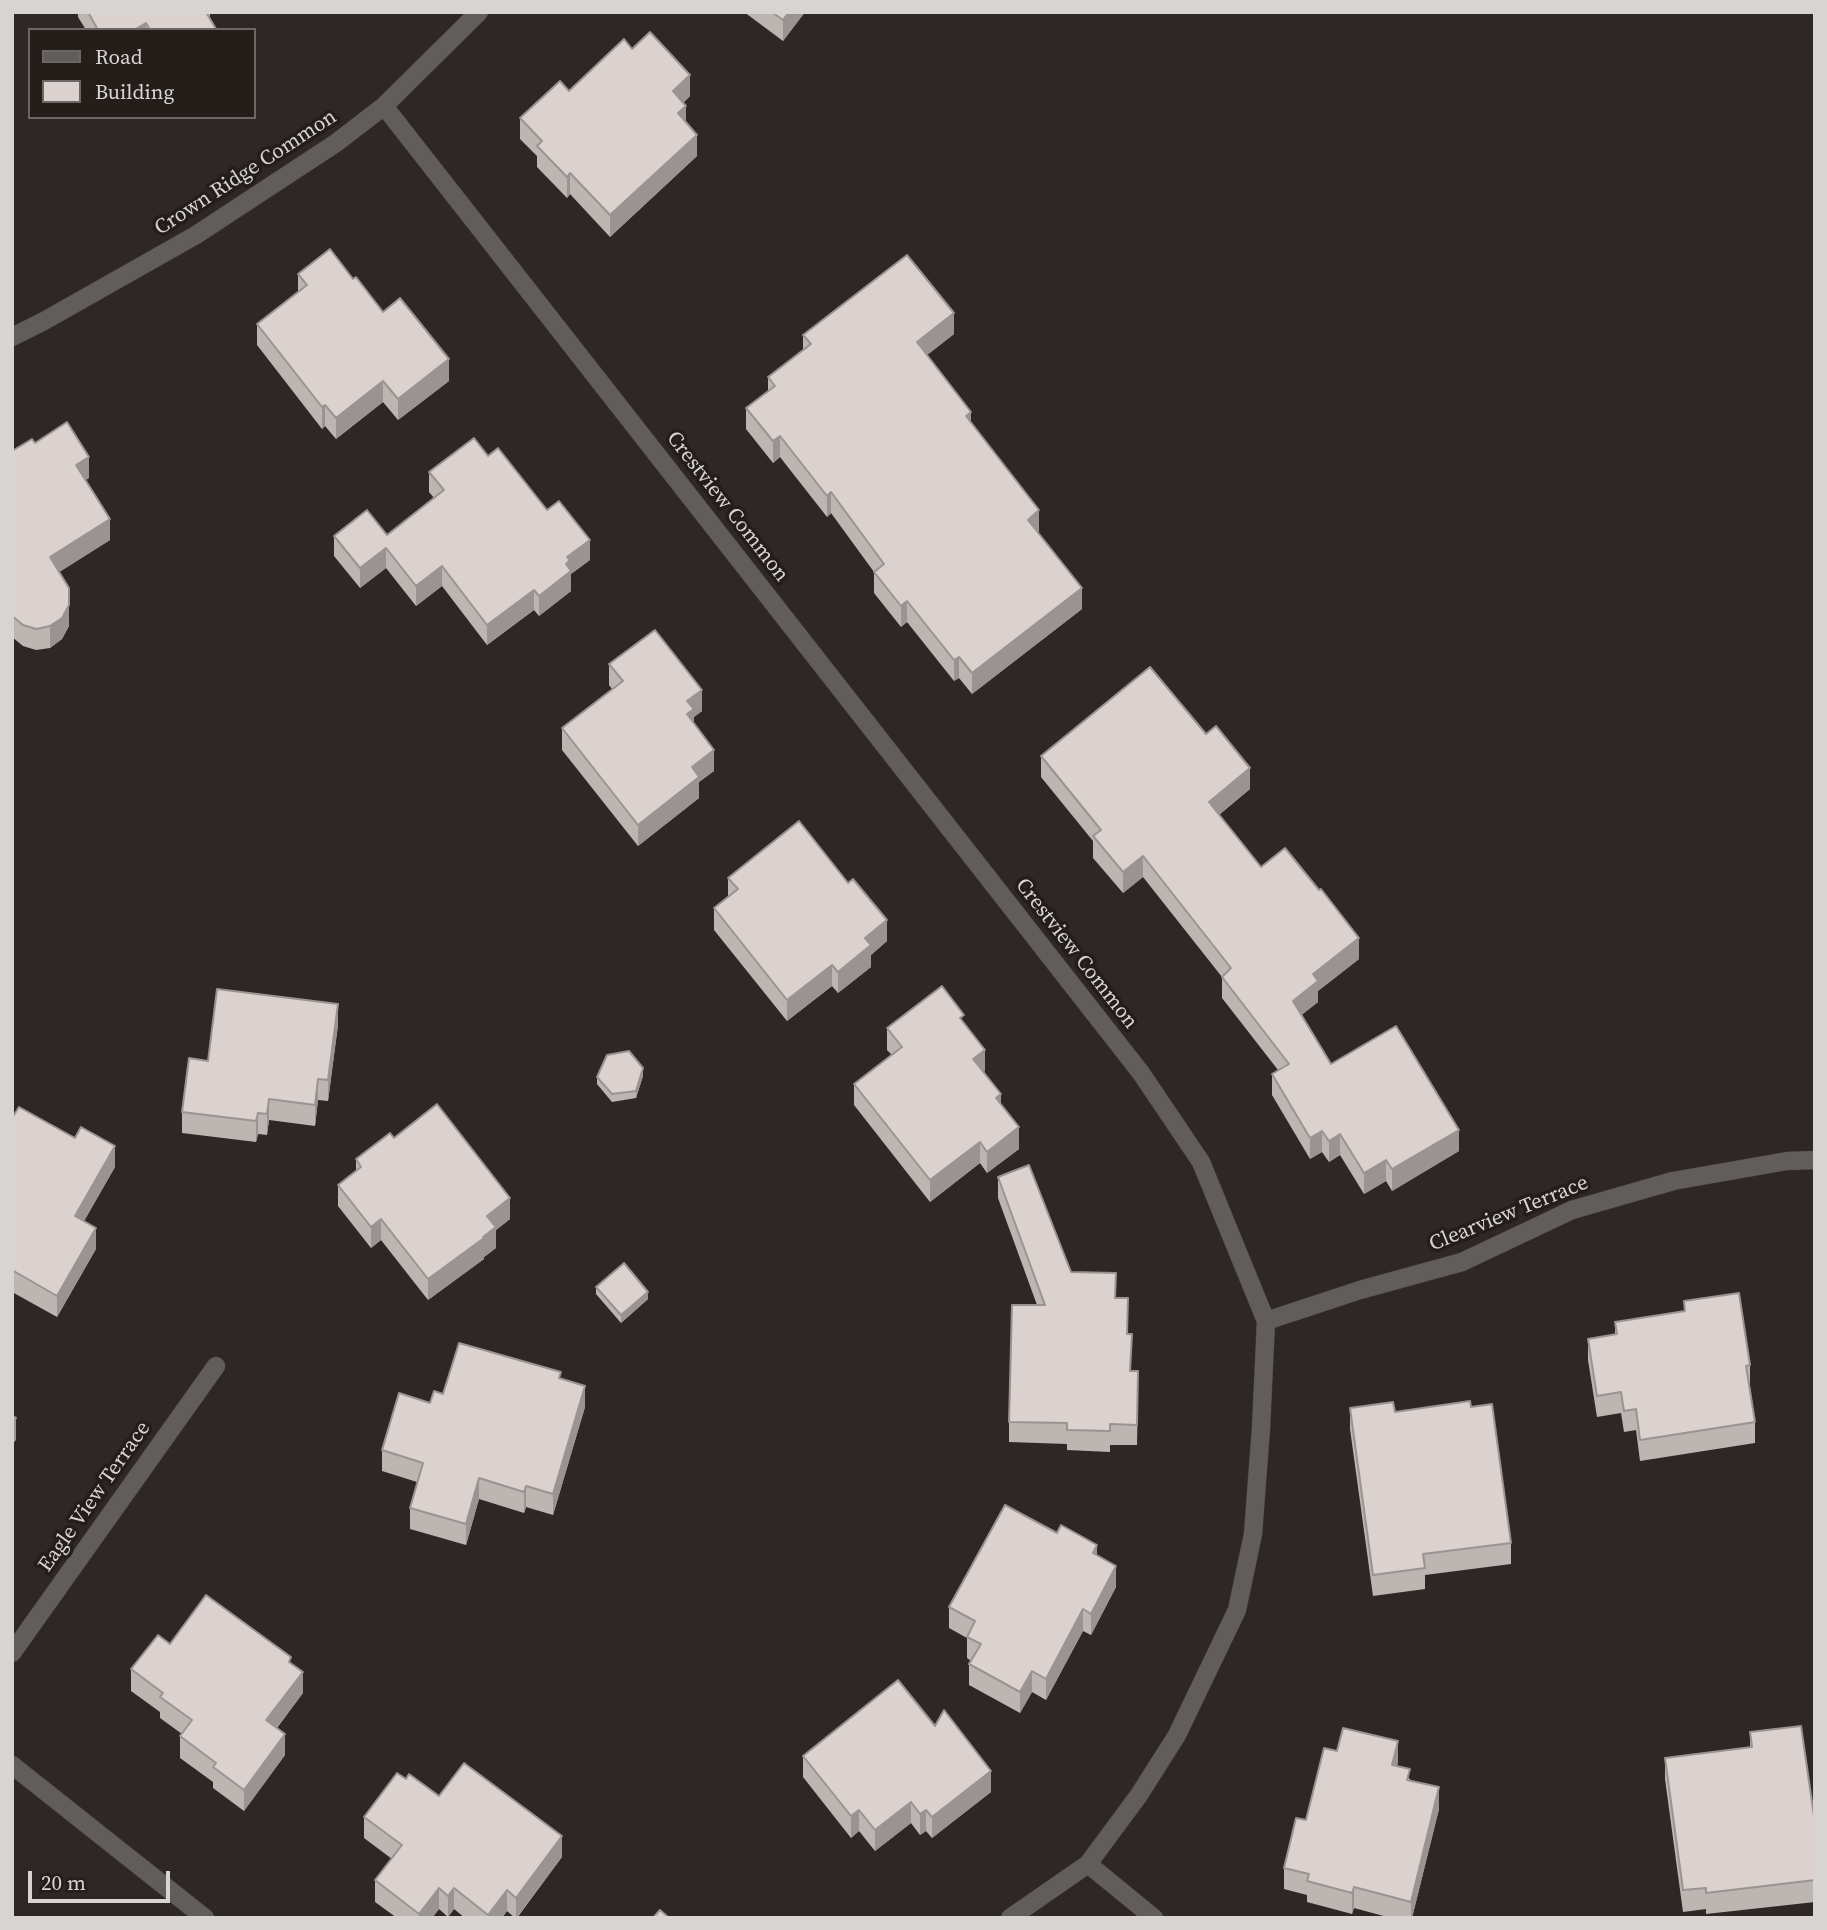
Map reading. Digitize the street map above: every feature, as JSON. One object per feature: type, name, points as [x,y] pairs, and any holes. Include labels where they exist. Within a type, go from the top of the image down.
[{"type":"street","name":"Crown Ridge Common","points":[[12,337],[196,235],[336,143],[384,106],[479,12]]},
{"type":"street","name":"Crestview Common","points":[[384,106],[1141,1073],[1201,1162],[1266,1321],[1253,1534],[1237,1610],[1177,1735],[1139,1795],[1088,1864],[1010,1918]]},
{"type":"street","name":"Clearview Terrace","points":[[1266,1321],[1360,1290],[1462,1262],[1572,1210],[1673,1181],[1787,1161],[1815,1160]]},
{"type":"street","name":"Eagle View Terrace","points":[[12,1653],[216,1366]]},
{"type":"street","points":[[12,1765],[205,1918]]},
{"type":"street","points":[[1088,1864],[1154,1918]]},
{"type":"building","points":[[88,12],[206,12],[215,28],[149,28],[146,23],[137,28],[97,28]]},
{"type":"building","points":[[772,12],[789,12],[783,20]]},
{"type":"building","points":[[650,32],[690,75],[673,91],[686,106],[678,113],[697,135],[610,215],[570,173],[567,177],[537,146],[542,141],[520,118],[560,81],[569,91],[624,39],[632,49]]},
{"type":"building","points":[[330,249],[383,312],[400,298],[449,359],[398,399],[383,381],[336,418],[325,405],[322,407],[257,324],[307,285],[298,274]]},
{"type":"building","points":[[907,255],[954,313],[917,342],[971,412],[966,416],[1039,510],[1028,520],[1082,588],[972,673],[959,657],[954,660],[907,601],[901,606],[874,572],[884,564],[831,492],[827,496],[780,436],[773,441],[746,408],[775,386],[768,377],[811,344],[803,335]]},
{"type":"building","points":[[67,422],[89,457],[76,465],[110,519],[50,557],[69,588],[69,605],[62,618],[50,626],[36,629],[23,625],[12,616],[12,451],[32,439],[35,443]]},
{"type":"building","points":[[474,438],[488,456],[498,448],[547,510],[559,501],[590,540],[567,557],[570,560],[566,564],[571,571],[539,596],[534,590],[487,625],[442,566],[416,586],[386,548],[360,568],[334,536],[367,510],[387,535],[444,490],[429,472]]},
{"type":"building","points":[[655,630],[702,690],[687,701],[694,709],[687,714],[714,750],[692,767],[699,777],[638,825],[562,728],[623,681],[609,664]]},
{"type":"building","points":[[1150,667],[1206,734],[1216,726],[1250,768],[1209,802],[1261,867],[1285,848],[1359,938],[1313,974],[1318,981],[1293,1001],[1331,1064],[1396,1026],[1459,1130],[1392,1169],[1386,1160],[1364,1173],[1340,1134],[1329,1141],[1322,1131],[1310,1138],[1272,1074],[1289,1064],[1222,977],[1231,968],[1143,856],[1123,872],[1093,836],[1101,830],[1041,756]]},
{"type":"building","points":[[799,821],[848,883],[853,879],[887,920],[865,938],[871,945],[838,972],[832,965],[787,1000],[714,908],[738,889],[728,878]]},
{"type":"building","points":[[942,986],[964,1015],[960,1018],[985,1050],[973,1059],[1001,1094],[996,1098],[1019,1127],[987,1152],[980,1142],[930,1180],[854,1084],[902,1047],[887,1028]]},
{"type":"building","points":[[217,989],[338,1004],[328,1080],[318,1079],[315,1105],[269,1099],[267,1114],[258,1113],[256,1121],[182,1112],[189,1058],[208,1061]]},
{"type":"building","points":[[629,1051],[643,1068],[636,1091],[612,1094],[597,1077],[607,1055]]},
{"type":"building","points":[[437,1104],[510,1198],[487,1216],[496,1227],[428,1279],[381,1219],[371,1227],[338,1185],[361,1167],[356,1159],[390,1133],[394,1138]]},
{"type":"building","points":[[19,1107],[75,1138],[81,1127],[115,1146],[75,1216],[96,1228],[57,1296],[12,1270],[12,1118]]},
{"type":"building","points":[[1029,1165],[1071,1272],[1116,1273],[1115,1298],[1128,1298],[1127,1334],[1132,1334],[1130,1371],[1138,1371],[1137,1425],[1110,1424],[1110,1431],[1067,1430],[1067,1423],[1009,1422],[1012,1305],[1045,1305],[998,1177]]},
{"type":"building","points":[[624,1263],[648,1292],[621,1315],[596,1287]]},
{"type":"building","points":[[1739,1293],[1755,1422],[1640,1440],[1636,1409],[1624,1411],[1621,1392],[1597,1396],[1588,1339],[1617,1334],[1615,1322],[1685,1311],[1684,1301]]},
{"type":"building","points":[[459,1343],[561,1372],[559,1378],[585,1386],[553,1494],[526,1486],[524,1492],[479,1478],[466,1524],[410,1508],[423,1463],[382,1450],[399,1393],[430,1403],[434,1391],[443,1394]]},
{"type":"building","points":[[1470,1401],[1471,1407],[1492,1404],[1511,1543],[1423,1554],[1425,1568],[1373,1575],[1350,1408],[1393,1402],[1395,1412]]},
{"type":"building","points":[[1005,1505],[1057,1533],[1061,1525],[1097,1545],[1093,1553],[1116,1566],[1091,1614],[1083,1609],[1046,1679],[1032,1671],[1020,1692],[969,1664],[981,1644],[967,1637],[975,1621],[949,1607]]},
{"type":"building","points":[[206,1595],[291,1657],[289,1662],[303,1672],[266,1720],[285,1734],[244,1790],[213,1767],[216,1763],[180,1736],[192,1720],[160,1697],[163,1693],[131,1669],[158,1635],[170,1644]]},
{"type":"building","points":[[898,1680],[935,1726],[944,1710],[991,1771],[932,1817],[926,1810],[920,1814],[911,1802],[875,1830],[859,1810],[851,1816],[803,1756]]},
{"type":"building","points":[[1801,1726],[1815,1823],[1815,1880],[1706,1893],[1706,1888],[1683,1890],[1665,1758],[1752,1747],[1750,1732]]},
{"type":"building","points":[[1343,1728],[1398,1741],[1392,1765],[1410,1769],[1407,1780],[1439,1787],[1411,1902],[1354,1887],[1352,1893],[1307,1881],[1309,1874],[1284,1868],[1296,1818],[1306,1820],[1324,1748],[1337,1751]]},
{"type":"building","points":[[464,1763],[562,1836],[516,1898],[507,1890],[488,1915],[454,1888],[448,1896],[439,1888],[419,1914],[375,1880],[402,1845],[364,1817],[397,1773],[406,1779],[409,1774],[439,1796]]},
{"type":"building","points":[[660,1910],[669,1918],[653,1918]]}]
